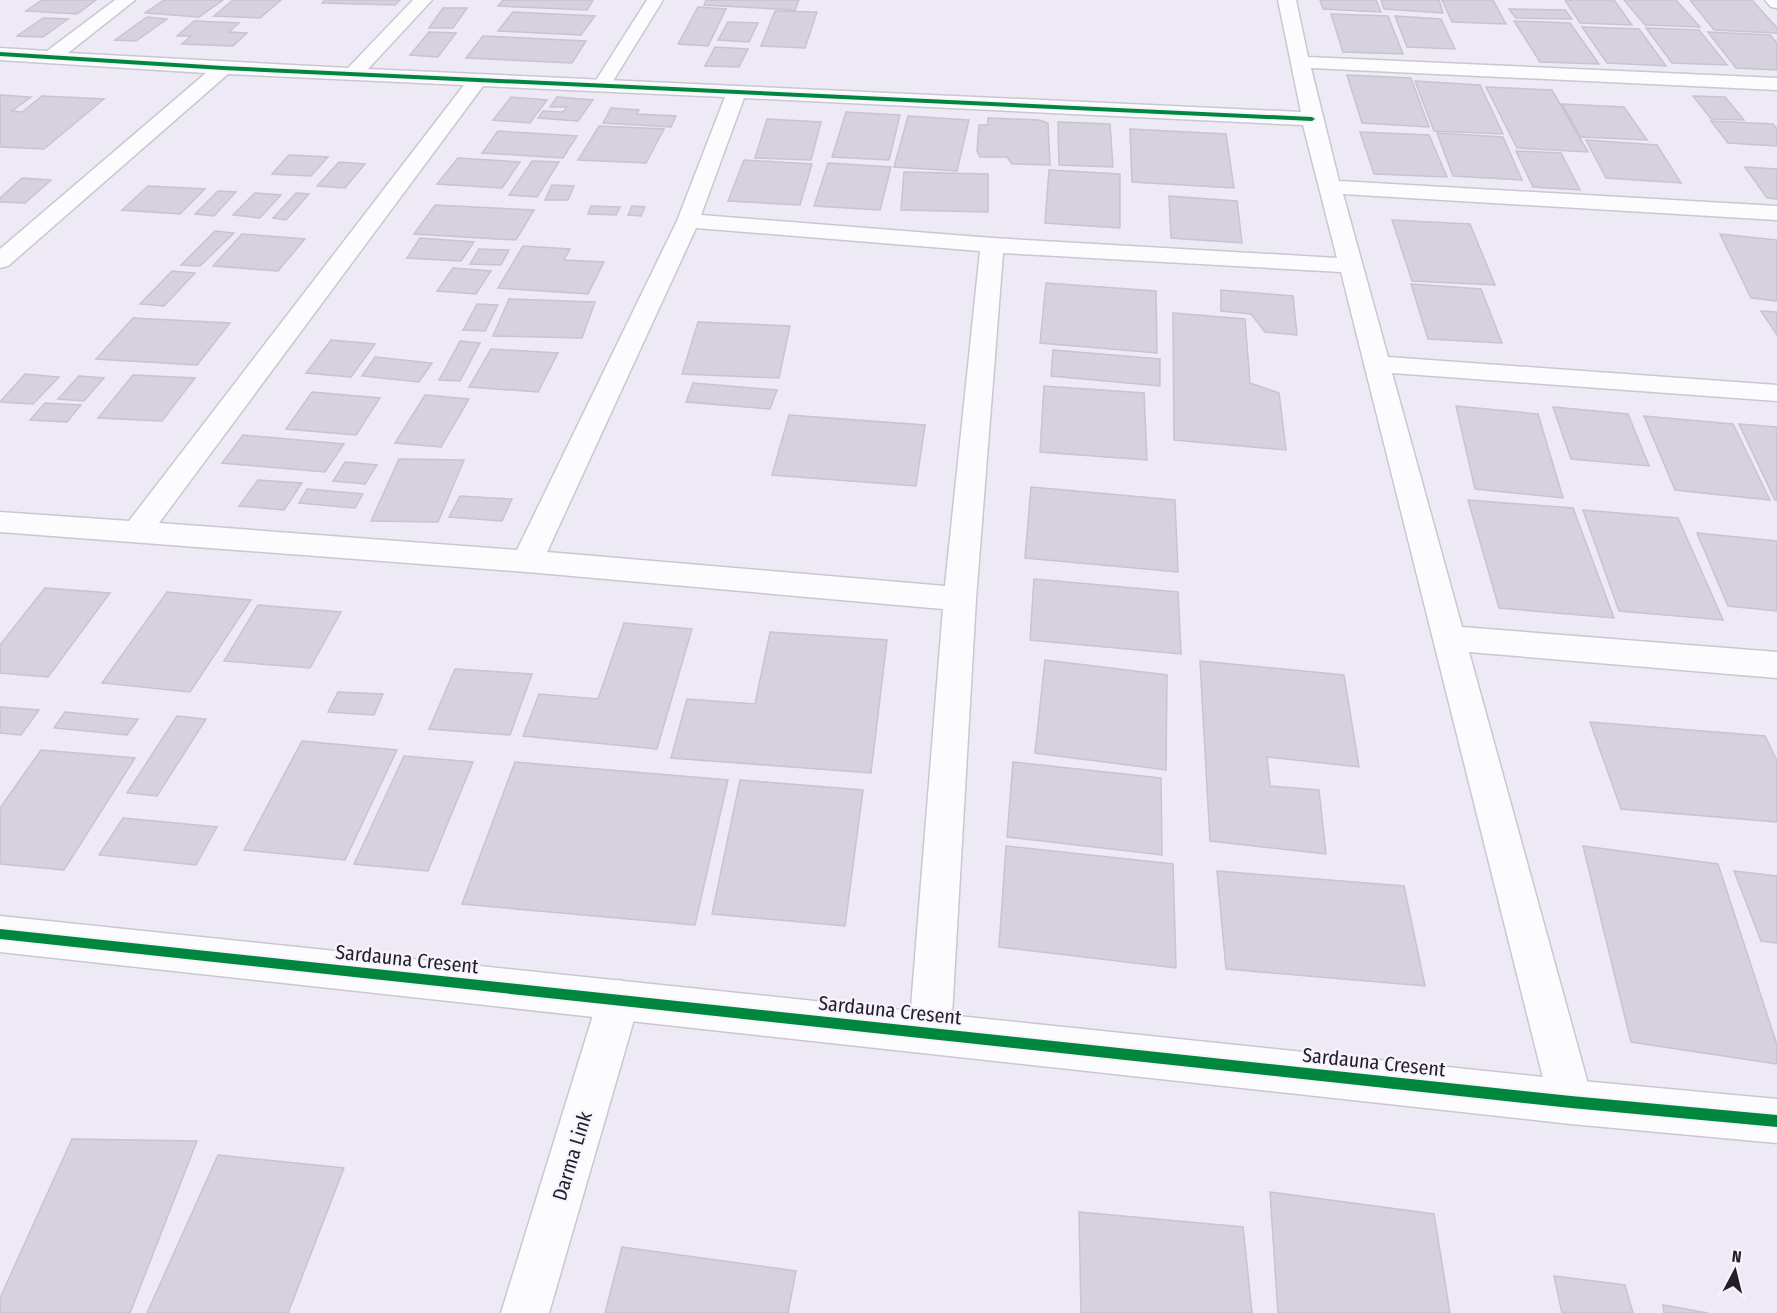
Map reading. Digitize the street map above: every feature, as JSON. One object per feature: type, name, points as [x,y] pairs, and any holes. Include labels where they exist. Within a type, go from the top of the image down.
[{"type":"street","points":[[51,57],[126,0]]},
{"type":"street","points":[[353,74],[423,0]]},
{"type":"street","points":[[1287,0],[1312,118],[1571,1102]]},
{"type":"street","points":[[0,54],[223,68],[1312,118]]},
{"type":"street","points":[[1300,62],[1777,84]]},
{"type":"street","points":[[0,261],[223,68]]},
{"type":"street","points":[[137,532],[478,80]]},
{"type":"street","points":[[527,561],[688,221],[737,92]]},
{"type":"street","points":[[1330,187],[1777,213]]},
{"type":"street","points":[[688,221],[992,245],[1351,266]]},
{"type":"street","points":[[930,1032],[960,599],[992,245]]},
{"type":"street","points":[[1376,364],[1777,393]]},
{"type":"street","points":[[0,522],[527,561],[960,599]]},
{"type":"street","points":[[1448,638],[1777,665]]},
{"type":"street","name":"Sardauna Cresent","points":[[0,934],[1571,1102],[1777,1121]]},
{"type":"street","name":"Darma Link","points":[[525,1313],[619,999]]},
{"type":"lane","points":[[602,85],[656,0]]},
{"type":"building","points":[[42,0],[96,0],[77,14],[26,11]]},
{"type":"building","points":[[164,0],[223,0],[199,17],[145,13]]},
{"type":"building","points":[[233,0],[281,0],[260,18],[214,16]]},
{"type":"building","points":[[325,0],[400,0],[395,5],[322,3]]},
{"type":"building","points":[[503,0],[593,0],[587,10],[498,6]]},
{"type":"building","points":[[706,0],[799,0],[795,10],[704,5]]},
{"type":"building","points":[[1320,0],[1376,0],[1381,12],[1323,9]]},
{"type":"building","points":[[1381,0],[1439,0],[1443,13],[1384,9]]},
{"type":"building","points":[[1442,0],[1493,0],[1506,24],[1452,22]]},
{"type":"building","points":[[1565,0],[1614,0],[1632,25],[1580,23]]},
{"type":"building","points":[[1624,0],[1676,0],[1700,27],[1645,25]]},
{"type":"building","points":[[1690,0],[1752,0],[1777,28],[1777,33],[1714,30]]},
{"type":"building","points":[[698,7],[726,9],[708,46],[678,44]]},
{"type":"building","points":[[443,8],[467,8],[453,28],[429,28]]},
{"type":"building","points":[[1509,9],[1565,10],[1572,19],[1516,18]]},
{"type":"building","points":[[775,11],[817,12],[805,48],[761,46]]},
{"type":"building","points":[[513,12],[595,16],[581,35],[498,31]]},
{"type":"building","points":[[1331,14],[1388,16],[1403,54],[1343,52]]},
{"type":"building","points":[[1395,16],[1441,19],[1455,49],[1407,47]]},
{"type":"building","points":[[147,17],[167,19],[136,41],[115,40]]},
{"type":"building","points":[[43,18],[68,19],[43,37],[17,36]]},
{"type":"building","points":[[194,21],[239,23],[229,32],[247,33],[233,46],[182,44],[191,36],[177,36]]},
{"type":"building","points":[[1514,21],[1570,23],[1599,64],[1540,62]]},
{"type":"building","points":[[728,22],[758,23],[749,42],[718,40]]},
{"type":"building","points":[[1582,27],[1639,29],[1666,66],[1607,63]]},
{"type":"building","points":[[1646,28],[1699,30],[1727,65],[1672,63]]},
{"type":"building","points":[[429,32],[456,33],[438,57],[410,55]]},
{"type":"building","points":[[1708,32],[1770,35],[1777,43],[1777,70],[1736,68]]},
{"type":"building","points":[[483,36],[586,41],[572,63],[466,58]]},
{"type":"building","points":[[715,47],[748,49],[739,67],[705,66]]},
{"type":"building","points":[[1347,75],[1411,78],[1429,127],[1362,123]]},
{"type":"building","points":[[1415,81],[1480,85],[1503,134],[1434,131]]},
{"type":"building","points":[[1486,87],[1552,90],[1588,152],[1517,148]]},
{"type":"building","points":[[0,95],[31,97],[12,111],[22,112],[42,96],[104,99],[44,149],[0,147]]},
{"type":"building","points":[[1693,96],[1725,97],[1744,120],[1711,119]]},
{"type":"building","points":[[511,97],[547,100],[530,123],[493,120]]},
{"type":"building","points":[[557,97],[593,100],[578,121],[538,118],[543,111],[563,112],[567,107],[550,107]]},
{"type":"building","points":[[1562,104],[1624,107],[1647,140],[1581,137]]},
{"type":"building","points":[[611,108],[639,110],[637,114],[676,116],[671,127],[603,123]]},
{"type":"building","points":[[846,112],[900,115],[889,160],[832,157]]},
{"type":"building","points":[[908,116],[969,120],[957,171],[894,167]]},
{"type":"building","points":[[988,118],[1039,120],[1048,123],[1050,165],[1012,164],[1007,157],[980,157],[977,151],[979,125],[988,125]]},
{"type":"building","points":[[767,119],[821,122],[811,160],[755,158]]},
{"type":"building","points":[[1711,121],[1773,124],[1777,129],[1777,146],[1728,143]]},
{"type":"building","points":[[1058,122],[1110,124],[1113,167],[1059,165]]},
{"type":"building","points":[[599,126],[664,129],[646,163],[578,160]]},
{"type":"building","points":[[1130,129],[1226,134],[1234,188],[1132,182]]},
{"type":"building","points":[[498,131],[577,136],[563,158],[482,153]]},
{"type":"building","points":[[1360,132],[1429,135],[1447,177],[1374,174]]},
{"type":"building","points":[[1437,133],[1503,137],[1522,180],[1453,176]]},
{"type":"building","points":[[1586,140],[1657,145],[1681,183],[1606,178]]},
{"type":"building","points":[[1516,151],[1561,153],[1580,190],[1533,187]]},
{"type":"building","points":[[289,155],[328,157],[311,176],[272,174]]},
{"type":"building","points":[[458,158],[520,162],[502,188],[437,184]]},
{"type":"building","points":[[744,160],[812,164],[800,205],[728,201]]},
{"type":"building","points":[[532,161],[559,162],[537,197],[509,195]]},
{"type":"building","points":[[339,162],[365,164],[345,188],[317,186]]},
{"type":"building","points":[[828,163],[891,167],[880,210],[814,206]]},
{"type":"building","points":[[1745,167],[1777,169],[1777,199],[1767,198]]},
{"type":"building","points":[[1049,170],[1120,174],[1120,228],[1045,223]]},
{"type":"building","points":[[904,172],[988,174],[988,212],[901,210]]},
{"type":"building","points":[[22,178],[51,180],[25,203],[0,202],[0,198]]},
{"type":"building","points":[[552,185],[574,186],[568,200],[545,200]]},
{"type":"building","points":[[148,186],[205,189],[180,214],[122,210]]},
{"type":"building","points":[[218,191],[236,192],[214,216],[195,214]]},
{"type":"building","points":[[255,193],[281,195],[260,218],[233,215]]},
{"type":"building","points":[[296,193],[309,194],[286,220],[273,218]]},
{"type":"building","points":[[1169,196],[1237,201],[1242,243],[1171,238]]},
{"type":"building","points":[[435,205],[534,210],[516,240],[414,234]]},
{"type":"building","points":[[591,206],[620,207],[616,215],[588,214]]},
{"type":"building","points":[[632,206],[645,207],[641,216],[628,215]]},
{"type":"building","points":[[1392,220],[1470,224],[1495,285],[1412,281]]},
{"type":"building","points":[[215,231],[234,233],[200,266],[181,265]]},
{"type":"building","points":[[242,234],[305,239],[278,271],[213,266]]},
{"type":"building","points":[[1720,234],[1777,240],[1777,301],[1751,298]]},
{"type":"building","points":[[420,238],[474,242],[461,261],[407,258]]},
{"type":"building","points":[[523,246],[570,249],[564,260],[604,262],[588,294],[498,288]]},
{"type":"building","points":[[479,249],[509,250],[501,265],[470,264]]},
{"type":"building","points":[[453,268],[491,271],[476,294],[437,291]]},
{"type":"building","points":[[172,271],[195,273],[164,306],[140,304]]},
{"type":"building","points":[[1046,283],[1156,291],[1157,353],[1040,343]]},
{"type":"building","points":[[1411,284],[1481,289],[1502,343],[1428,339]]},
{"type":"building","points":[[1221,290],[1293,296],[1297,335],[1265,332],[1251,314],[1221,311]]},
{"type":"building","points":[[509,299],[595,302],[582,338],[493,336]]},
{"type":"building","points":[[477,304],[498,305],[485,331],[463,330]]},
{"type":"building","points":[[1761,311],[1777,312],[1777,335]]},
{"type":"building","points":[[1173,313],[1245,319],[1250,383],[1279,393],[1286,450],[1174,440]]},
{"type":"building","points":[[133,318],[230,323],[197,365],[96,359]]},
{"type":"building","points":[[698,322],[790,326],[779,378],[682,374]]},
{"type":"building","points":[[331,340],[375,344],[351,377],[306,373]]},
{"type":"building","points":[[460,341],[480,343],[460,381],[439,380]]},
{"type":"building","points":[[491,349],[558,353],[538,392],[469,387]]},
{"type":"building","points":[[1053,350],[1160,359],[1160,386],[1051,376]]},
{"type":"building","points":[[375,357],[432,363],[419,382],[362,376]]},
{"type":"building","points":[[25,374],[59,377],[33,404],[0,402]]},
{"type":"building","points":[[133,375],[195,378],[162,421],[98,418]]},
{"type":"building","points":[[79,376],[104,378],[84,401],[58,399]]},
{"type":"building","points":[[693,383],[777,390],[770,409],[686,402]]},
{"type":"building","points":[[1044,386],[1144,393],[1147,460],[1040,452]]},
{"type":"building","points":[[312,392],[380,398],[356,435],[286,429]]},
{"type":"building","points":[[425,395],[469,399],[441,447],[395,443]]},
{"type":"building","points":[[45,403],[81,405],[67,422],[30,420]]},
{"type":"building","points":[[1456,406],[1538,414],[1563,498],[1475,489]]},
{"type":"building","points":[[1553,407],[1628,414],[1649,466],[1571,459]]},
{"type":"building","points":[[789,415],[925,425],[916,486],[772,475]]},
{"type":"building","points":[[1644,416],[1733,424],[1770,500],[1675,490]]},
{"type":"building","points":[[1739,424],[1777,427],[1777,500],[1775,500]]},
{"type":"building","points":[[243,435],[344,444],[325,472],[222,463]]},
{"type":"building","points":[[399,459],[464,460],[438,522],[371,521]]},
{"type":"building","points":[[345,462],[377,465],[365,484],[333,481]]},
{"type":"building","points":[[258,480],[302,483],[284,510],[239,506]]},
{"type":"building","points":[[1031,487],[1175,500],[1178,572],[1025,558]]},
{"type":"building","points":[[307,489],[363,494],[355,508],[299,503]]},
{"type":"building","points":[[460,496],[512,499],[502,521],[449,517]]},
{"type":"building","points":[[1468,500],[1573,508],[1614,618],[1499,608]]},
{"type":"building","points":[[1583,510],[1678,518],[1723,620],[1619,611]]},
{"type":"building","points":[[1697,533],[1777,541],[1777,611],[1728,606]]},
{"type":"building","points":[[1034,579],[1178,592],[1181,654],[1030,640]]},
{"type":"building","points":[[45,588],[110,593],[48,677],[0,673],[0,645]]},
{"type":"building","points":[[167,592],[251,600],[190,692],[102,683]]},
{"type":"building","points":[[258,605],[341,612],[310,668],[224,661]]},
{"type":"building","points":[[624,623],[692,629],[657,749],[523,736],[539,694],[598,699]]},
{"type":"building","points":[[770,632],[887,640],[871,773],[671,758],[687,699],[755,704]]},
{"type":"building","points":[[1045,660],[1167,675],[1166,770],[1035,753]]},
{"type":"building","points":[[1200,661],[1344,675],[1359,767],[1267,757],[1270,786],[1319,790],[1326,854],[1210,841]]},
{"type":"building","points":[[455,669],[532,674],[510,735],[429,729]]},
{"type":"building","points":[[338,692],[383,694],[374,715],[328,712]]},
{"type":"building","points":[[0,707],[39,710],[21,735],[0,733]]},
{"type":"building","points":[[65,712],[138,719],[127,735],[54,728]]},
{"type":"building","points":[[177,716],[206,719],[157,796],[127,793]]},
{"type":"building","points":[[1590,722],[1765,736],[1777,761],[1777,822],[1621,809]]},
{"type":"building","points":[[302,741],[397,750],[345,860],[244,850]]},
{"type":"building","points":[[41,750],[135,758],[64,870],[0,864],[0,808]]},
{"type":"building","points":[[404,756],[473,762],[428,871],[354,864]]},
{"type":"building","points":[[515,762],[728,780],[695,925],[462,904]]},
{"type":"building","points":[[1013,762],[1161,778],[1162,855],[1007,837]]},
{"type":"building","points":[[740,780],[863,790],[845,926],[712,914]]},
{"type":"building","points":[[123,818],[217,827],[196,865],[99,855]]},
{"type":"building","points":[[1006,846],[1173,864],[1176,968],[999,947]]},
{"type":"building","points":[[1583,846],[1718,864],[1777,1045],[1777,1064],[1631,1042]]},
{"type":"building","points":[[1217,871],[1404,886],[1425,986],[1226,969]]},
{"type":"building","points":[[1734,871],[1777,876],[1777,943],[1761,941]]},
{"type":"building","points":[[72,1139],[197,1141],[130,1313],[0,1313],[0,1298]]},
{"type":"building","points":[[218,1155],[344,1168],[288,1313],[147,1313]]},
{"type":"building","points":[[1270,1192],[1434,1214],[1450,1313],[1278,1313]]},
{"type":"building","points":[[1079,1212],[1243,1227],[1252,1313],[1081,1313]]},
{"type":"building","points":[[622,1247],[796,1271],[788,1313],[605,1313]]},
{"type":"building","points":[[1554,1276],[1625,1285],[1633,1313],[1562,1313]]},
{"type":"building","points":[[1663,1305],[1708,1313],[1664,1313]]},
{"type":"cycle path","points":[[0,54],[223,68],[1312,119]]},
{"type":"cycle path","points":[[0,934],[1571,1102],[1777,1121]]}]
